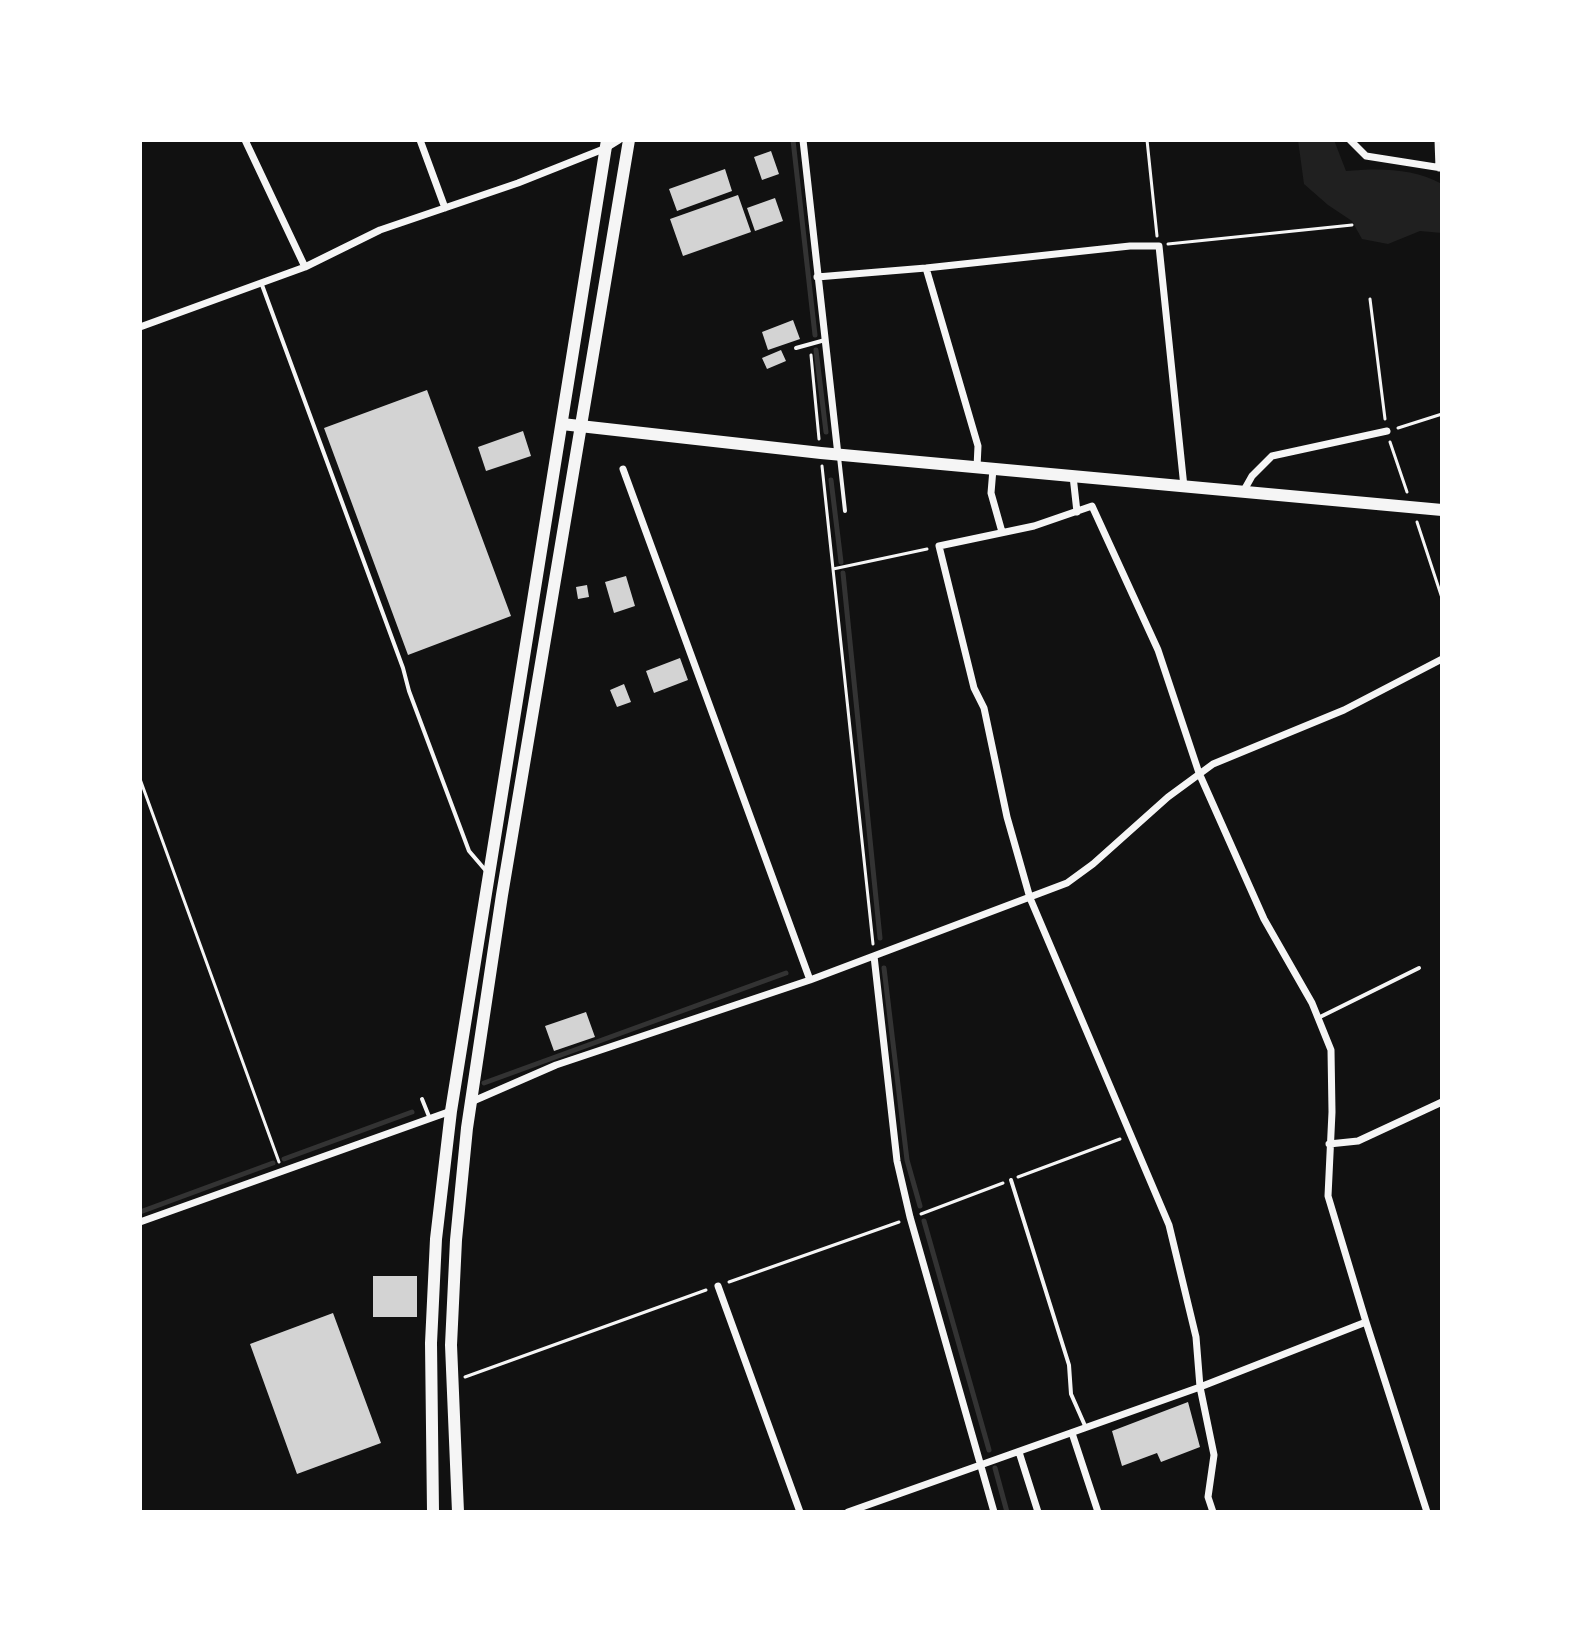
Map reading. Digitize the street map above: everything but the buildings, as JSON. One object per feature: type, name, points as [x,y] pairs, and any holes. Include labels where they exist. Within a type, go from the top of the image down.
[{"type":"main road","points":[[458,1512],[451,1345],[456,1240],[471,1102],[502,895],[629,140]]},
{"type":"main road","points":[[433,1512],[431,1343],[436,1239],[451,1111],[607,144]]},
{"type":"main road","points":[[562,424],[838,455],[1442,510]]},
{"type":"street","points":[[245,140],[305,267]]},
{"type":"street","points":[[420,140],[445,208]]},
{"type":"street","points":[[140,327],[305,267],[380,230],[619,140]]},
{"type":"street","points":[[803,140],[838,455]]},
{"type":"street","points":[[1350,140],[1366,156],[1440,168],[1438,140]]},
{"type":"street","points":[[817,277],[1130,246],[1159,246],[1184,487]]},
{"type":"street","points":[[926,268],[978,446],[977,467]]},
{"type":"street","points":[[1243,492],[1252,476],[1272,456],[1387,431]]},
{"type":"street","points":[[623,469],[810,980]]},
{"type":"street","points":[[993,469],[991,493],[1002,532]]},
{"type":"street","points":[[1073,476],[1077,512]]},
{"type":"street","points":[[1213,1512],[1208,1497],[1214,1455],[1200,1387],[1196,1337],[1169,1225],[1030,898],[1007,817],[984,708],[974,688],[939,546],[1034,526],[1092,506],[1158,650],[1199,773],[1264,919],[1312,1003],[1331,1050],[1328,1196],[1427,1512]]},
{"type":"street","points":[[471,1102],[556,1065],[810,980],[1067,883],[1199,773],[1228,757],[1344,710],[1442,659]]},
{"type":"street","points":[[874,956],[897,1161],[994,1512]]},
{"type":"street","points":[[1329,1144],[1358,1141],[1442,1102]]},
{"type":"street","points":[[140,1222],[451,1111]]},
{"type":"street","points":[[718,1286],[800,1512]]},
{"type":"street","points":[[848,1512],[1200,1387],[1366,1322]]},
{"type":"street","points":[[1072,1433],[1098,1512]]},
{"type":"street","points":[[1019,1452],[1038,1512]]},
{"type":"lane","points":[[262,282],[469,851],[488,873]]},
{"type":"lane","points":[[796,348],[827,339]]},
{"type":"lane","points":[[838,455],[845,511]]},
{"type":"lane","points":[[1318,1018],[1419,968]]},
{"type":"lane","points":[[422,1099],[430,1119]]},
{"type":"lane","points":[[1011,1180],[1069,1365],[1071,1394],[1086,1428]]},
{"type":"path","points":[[1147,140],[1159,246],[1352,225]]},
{"type":"path","points":[[1370,299],[1387,431],[1442,414]]},
{"type":"path","points":[[810,344],[874,956]]},
{"type":"path","points":[[833,569],[939,546]]},
{"type":"path","points":[[140,779],[282,1172]]},
{"type":"path","points":[[452,1382],[910,1217]]},
{"type":"shaded area","points":[[1298,140],[1334,140],[1346,171],[1396,170],[1442,184],[1442,233],[1420,231],[1388,244],[1362,239],[1352,221],[1304,184]]},
{"type":"waterway","points":[[793,140],[815,335]]},
{"type":"waterway","points":[[816,350],[826,432]]},
{"type":"waterway","points":[[831,480],[841,562]]},
{"type":"waterway","points":[[843,573],[880,938]]},
{"type":"waterway","points":[[884,968],[907,1160],[920,1206]]},
{"type":"waterway","points":[[484,1083],[786,973]]},
{"type":"waterway","points":[[284,1159],[412,1112]]},
{"type":"waterway","points":[[140,1212],[273,1163]]},
{"type":"waterway","points":[[924,1221],[989,1450]]},
{"type":"waterway","points":[[995,1468],[1007,1512]]}]
